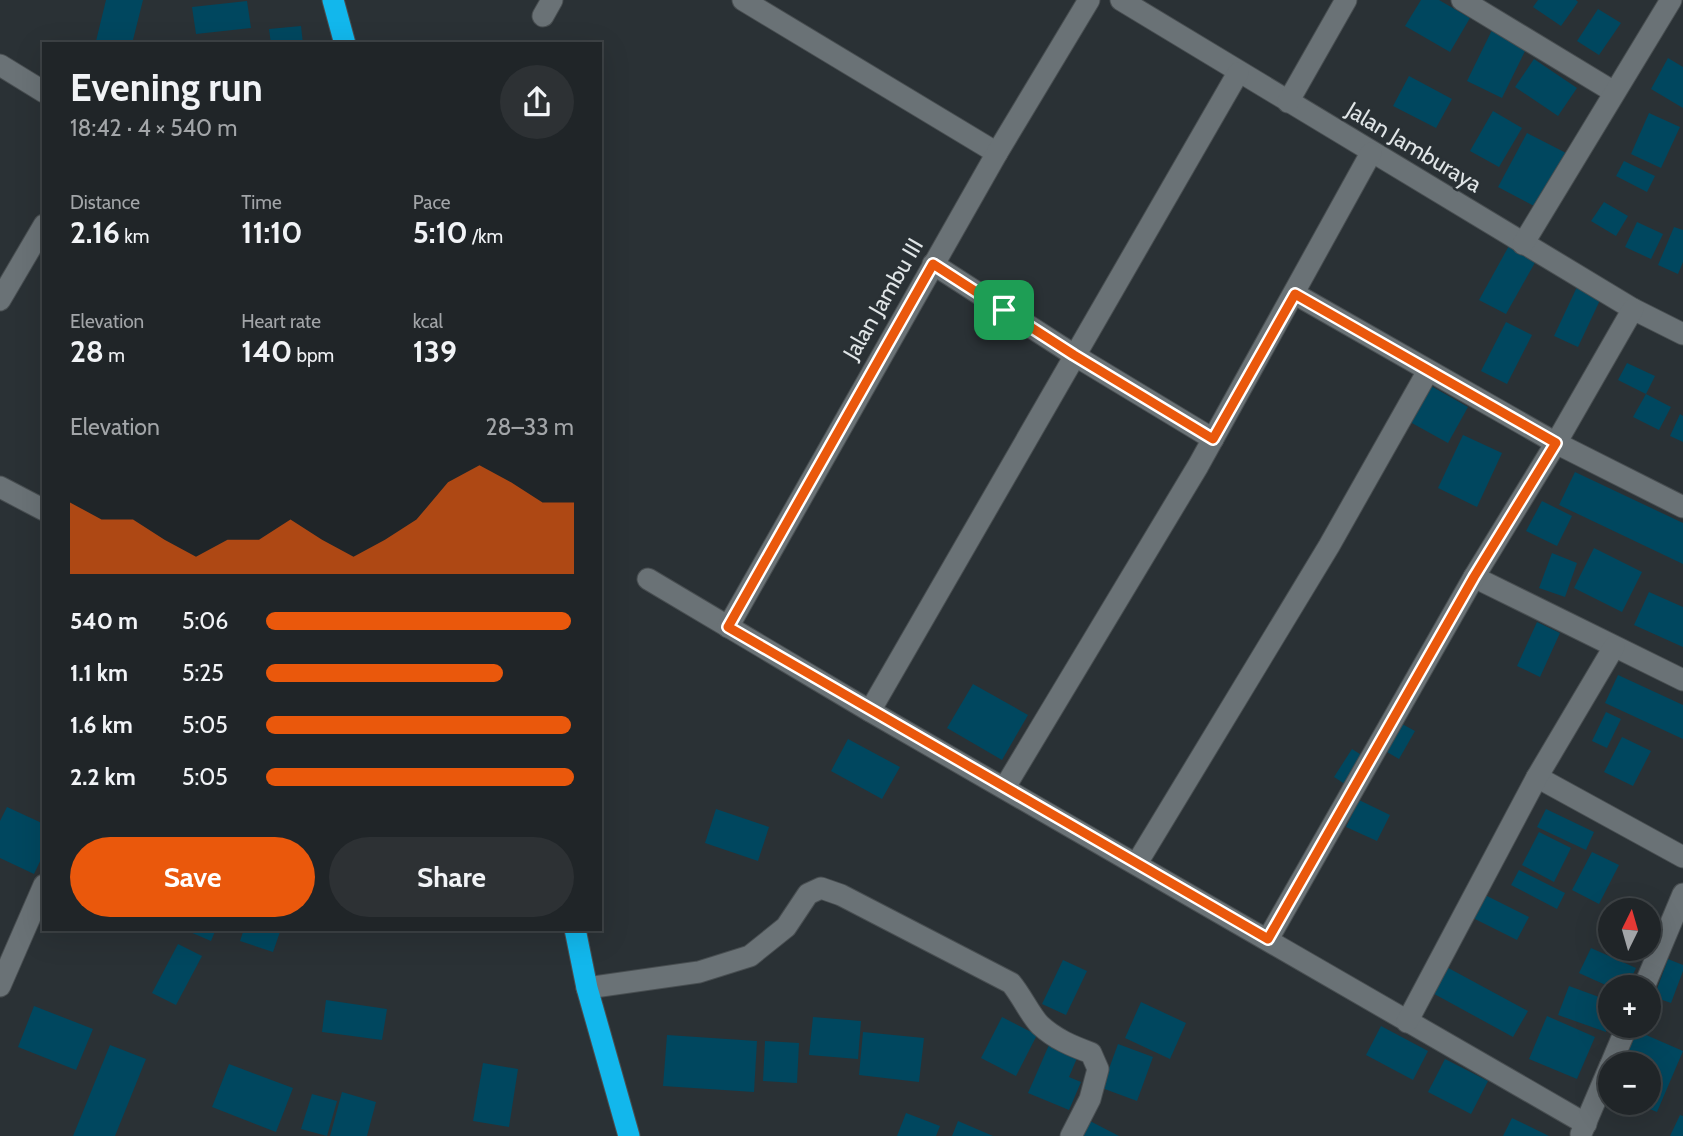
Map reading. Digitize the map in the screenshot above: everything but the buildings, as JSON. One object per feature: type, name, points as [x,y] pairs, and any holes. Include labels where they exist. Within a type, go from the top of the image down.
[{"type":"highway","points":[[333,0],[344,42]]},
{"type":"highway","points":[[575,931],[587,988],[629,1136]]},
{"type":"street","points":[[743,0],[997,153]]},
{"type":"street","name":"Jalan Jambu III","points":[[728,627],[933,264],[1089,0]]},
{"type":"street","name":"Jalan Jamburaya","points":[[1121,0],[1523,244],[1633,309],[1683,334]]},
{"type":"street","points":[[1288,102],[1346,0]]},
{"type":"street","points":[[1462,0],[1614,92]]},
{"type":"street","points":[[1523,244],[1671,0]]},
{"type":"street","points":[[0,65],[42,91]]},
{"type":"street","points":[[870,711],[1238,73]]},
{"type":"street","points":[[1005,787],[1213,439],[1371,152]]},
{"type":"street","points":[[1,294],[42,228]]},
{"type":"street","points":[[933,264],[1074,355],[1213,439]]},
{"type":"street","points":[[1295,294],[1556,443],[1683,507]]},
{"type":"street","points":[[1268,939],[1474,577],[1556,443],[1633,309]]},
{"type":"street","points":[[1137,863],[1329,546],[1429,371]]},
{"type":"street","points":[[0,487],[42,509]]},
{"type":"street","points":[[1474,577],[1683,680]]},
{"type":"street","points":[[648,579],[870,711],[1268,939],[1583,1130],[1598,1094]]},
{"type":"street","points":[[1407,1022],[1537,778],[1614,647]]},
{"type":"street","points":[[1537,778],[1683,857]]},
{"type":"street","points":[[587,988],[699,972],[750,956],[786,928],[808,894],[821,888],[841,895],[1011,983],[1039,1024],[1065,1044],[1091,1053],[1098,1069],[1090,1099],[1071,1136]]},
{"type":"street","points":[[0,986],[42,891]]},
{"type":"street","points":[[1649,975],[1683,894]]},
{"type":"route","points":[[933,264],[1004,310],[1213,439],[1295,294],[1556,443],[1474,577],[1268,939],[728,627],[933,264]]}]
